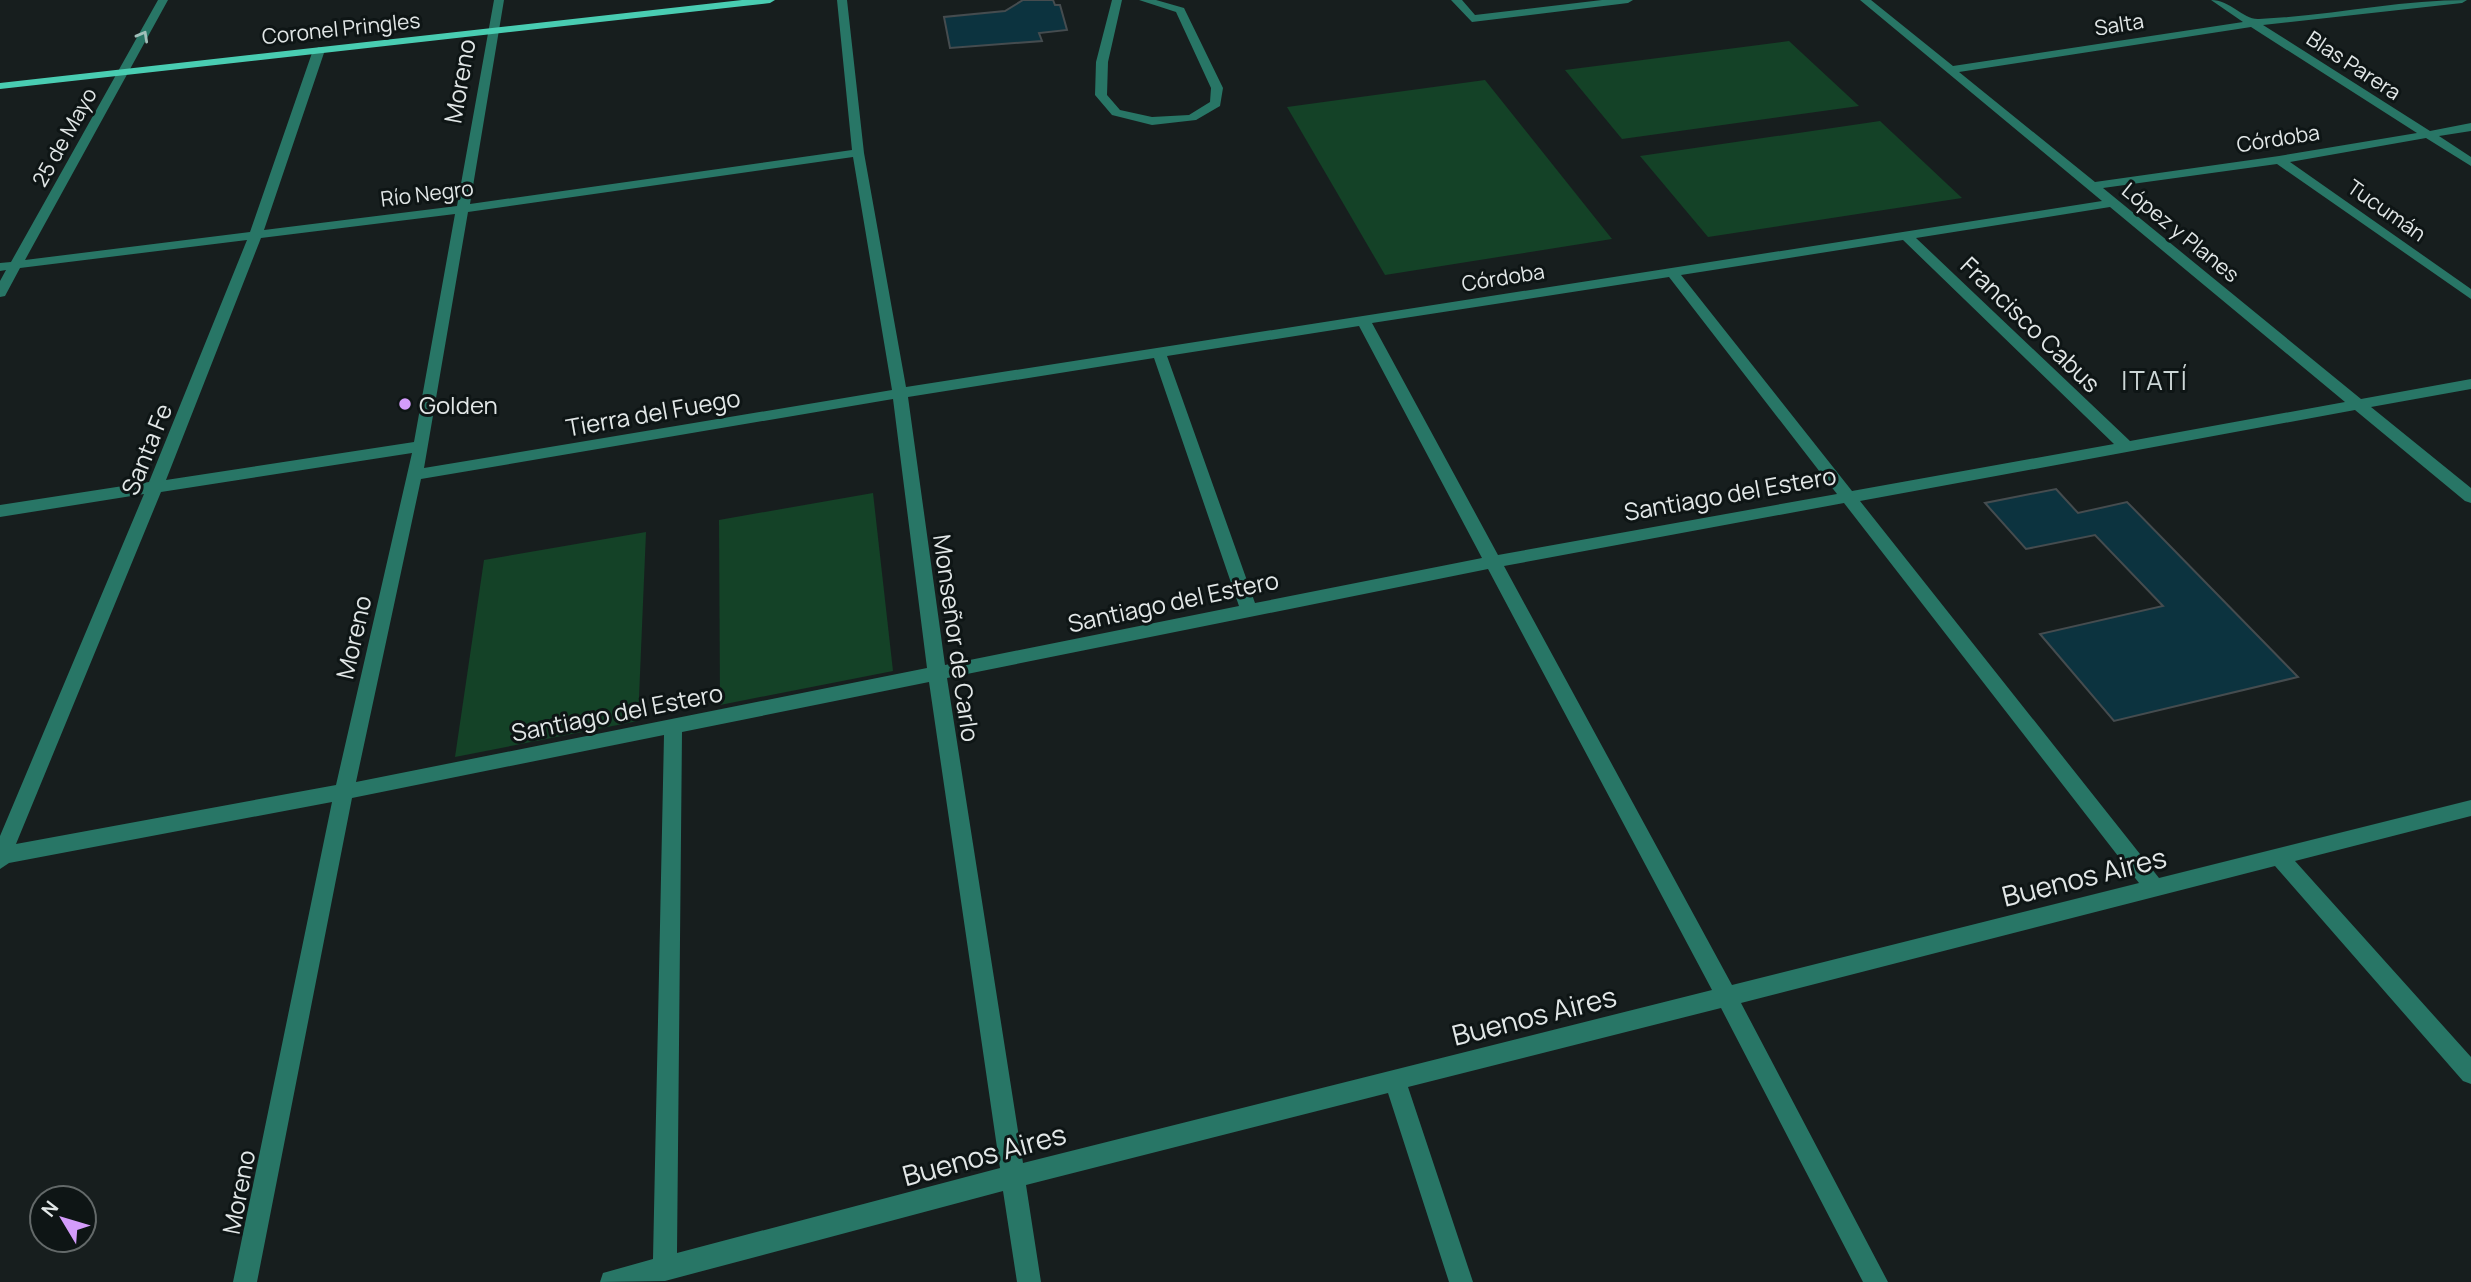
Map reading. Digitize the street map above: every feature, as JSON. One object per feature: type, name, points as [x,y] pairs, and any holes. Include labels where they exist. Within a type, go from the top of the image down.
[{"type":"main road","name":"Coronel Pringles","points":[[0,86],[770,0]]},
{"type":"street","name":"25 de Mayo","points":[[0,293],[163,0]]},
{"type":"street","name":"Moreno","points":[[245,1282],[344,792],[421,446],[499,0]]},
{"type":"street","name":"Monseñor de Carlo","points":[[842,0],[859,153],[900,393],[937,674],[1029,1282]]},
{"type":"street","points":[[1117,0],[1102,62],[1101,95],[1116,113],[1152,121],[1192,118],[1216,104],[1217,88],[1180,10],[1144,0]]},
{"type":"street","points":[[1456,0],[1472,19],[1628,0]]},
{"type":"street","name":"López y Planes","points":[[1865,0],[2471,497]]},
{"type":"street","name":"Blas Parera","points":[[2217,0],[2471,162]]},
{"type":"street","name":"Salta","points":[[1950,70],[2254,23],[2462,0]]},
{"type":"street","name":"Santa Fe","points":[[1,857],[156,485],[256,233],[319,50]]},
{"type":"street","name":"Córdoba","points":[[2092,186],[2279,160],[2471,127]]},
{"type":"street","name":"Río Negro","points":[[0,267],[461,209],[859,153]]},
{"type":"street","name":"Tucumán","points":[[2279,160],[2471,295]]},
{"type":"street","name":"Córdoba","points":[[900,393],[2113,203]]},
{"type":"street","name":"Francisco Cabus","points":[[1905,235],[2126,446]]},
{"type":"street","points":[[1671,271],[2155,888]]},
{"type":"street","points":[[1363,320],[1727,997],[1876,1282]]},
{"type":"street","points":[[1159,352],[1249,611]]},
{"type":"street","name":"Santiago del Estero","points":[[1,857],[344,792],[1491,562],[2471,384]]},
{"type":"street","name":"Tierra del Fuego","points":[[414,475],[900,393]]},
{"type":"street","points":[[0,511],[421,446]]},
{"type":"street","points":[[665,1269],[673,725]]},
{"type":"street","name":"Buenos Aires","points":[[612,1282],[1013,1177],[2471,808]]},
{"type":"street","points":[[2279,857],[2471,1073]]},
{"type":"street","points":[[1395,1081],[1461,1282]]},
{"type":"green space","points":[[1789,41],[1859,106],[1622,139],[1565,70]]},
{"type":"green space","points":[[1485,80],[1612,239],[1385,275],[1287,107]]},
{"type":"green space","points":[[1880,121],[1962,198],[1708,237],[1640,156]]},
{"type":"green space","points":[[873,493],[893,671],[720,705],[719,520]]},
{"type":"green space","points":[[646,532],[638,721],[455,757],[484,560]]},
{"type":"building","points":[[1023,0],[1053,0],[1055,5],[1060,5],[1067,30],[1039,33],[1042,41],[950,48],[944,17],[1005,11]]},
{"type":"building","points":[[2056,489],[2078,513],[2127,502],[2298,677],[2114,721],[2040,634],[2163,606],[2095,535],[2026,549],[1985,503]]},
{"type":"place","name":"Golden","points":[[405,404]]},
{"type":"district","name":"ITATÍ","points":[[2155,380]]}]
